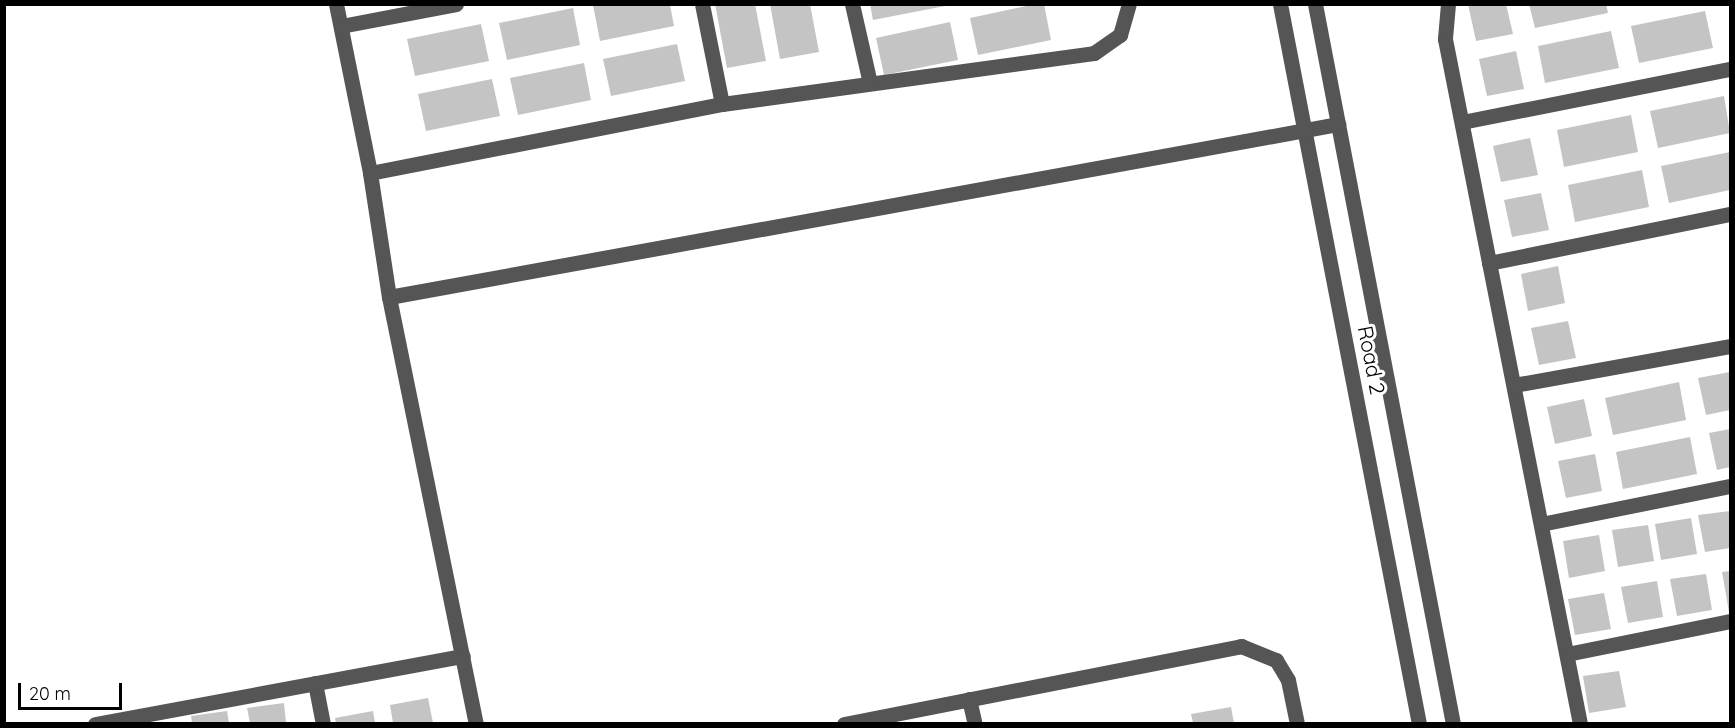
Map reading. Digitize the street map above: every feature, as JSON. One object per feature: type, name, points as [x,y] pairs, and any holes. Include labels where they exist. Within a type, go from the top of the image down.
[{"type":"street","points":[[336,4],[370,173],[389,297],[476,723]]},
{"type":"street","points":[[341,26],[456,4]]},
{"type":"street","points":[[702,4],[722,104]]},
{"type":"street","points":[[852,4],[870,83]]},
{"type":"street","points":[[370,173],[722,104],[1094,53],[1120,35],[1128,4]]},
{"type":"street","name":"Road 2","points":[[1280,4],[1307,130],[1419,723]]},
{"type":"street","name":"Road 2","points":[[1315,4],[1453,723]]},
{"type":"street","points":[[1448,4],[1445,39],[1581,723]]},
{"type":"street","points":[[1462,122],[1731,69]]},
{"type":"street","points":[[389,297],[1338,124]]},
{"type":"street","points":[[1489,263],[1731,214]]},
{"type":"street","points":[[1514,385],[1731,346]]},
{"type":"street","points":[[1541,524],[1731,486]]},
{"type":"street","points":[[1567,654],[1731,621]]},
{"type":"street","points":[[844,723],[1240,646],[1276,660],[1288,680],[1298,723]]},
{"type":"street","points":[[95,723],[463,656]]},
{"type":"street","points":[[315,683],[323,723]]},
{"type":"street","points":[[969,699],[975,723]]},
{"type":"building","points":[[715,4],[755,4],[766,61],[727,68]]},
{"type":"building","points":[[770,4],[810,4],[819,52],[780,59]]},
{"type":"building","points":[[870,4],[944,4],[945,6],[873,20]]},
{"type":"building","points":[[1044,4],[1051,40],[978,55],[970,18]]},
{"type":"building","points":[[1468,4],[1506,4],[1513,34],[1476,41]]},
{"type":"building","points":[[1529,4],[1606,4],[1608,13],[1535,28]]},
{"type":"building","points":[[593,5],[670,5],[674,26],[600,41]]},
{"type":"building","points":[[573,8],[580,45],[507,60],[499,23]]},
{"type":"building","points":[[1705,11],[1713,48],[1639,63],[1631,26]]},
{"type":"building","points":[[950,22],[958,60],[884,75],[876,38]]},
{"type":"building","points":[[481,24],[489,61],[415,76],[407,39]]},
{"type":"building","points":[[1611,31],[1619,68],[1545,83],[1538,46]]},
{"type":"building","points":[[677,44],[685,81],[611,96],[603,59]]},
{"type":"building","points":[[1516,51],[1524,89],[1487,96],[1479,59]]},
{"type":"building","points":[[584,63],[591,100],[518,115],[510,78]]},
{"type":"building","points":[[492,79],[500,116],[426,131],[418,94]]},
{"type":"building","points":[[1724,96],[1730,133],[1658,148],[1650,111]]},
{"type":"building","points":[[1631,115],[1638,152],[1564,167],[1557,130]]},
{"type":"building","points":[[1530,138],[1538,175],[1501,182],[1493,146]]},
{"type":"building","points":[[1730,152],[1730,190],[1669,203],[1661,166]]},
{"type":"building","points":[[1642,170],[1649,207],[1575,222],[1568,185]]},
{"type":"building","points":[[1541,193],[1549,230],[1512,237],[1504,200]]},
{"type":"building","points":[[1558,266],[1565,303],[1528,311],[1521,274]]},
{"type":"building","points":[[1568,321],[1576,358],[1539,365],[1531,328]]},
{"type":"building","points":[[1730,372],[1730,410],[1706,415],[1698,378]]},
{"type":"building","points":[[1679,382],[1686,420],[1613,435],[1605,398]]},
{"type":"building","points":[[1584,399],[1592,436],[1555,444],[1547,407]]},
{"type":"building","points":[[1730,429],[1730,467],[1717,470],[1709,433]]},
{"type":"building","points":[[1690,437],[1697,474],[1623,489],[1616,452]]},
{"type":"building","points":[[1595,454],[1602,491],[1566,498],[1558,461]]},
{"type":"building","points":[[1730,511],[1730,548],[1705,552],[1698,515]]},
{"type":"building","points":[[1691,518],[1697,554],[1661,560],[1655,524]]},
{"type":"building","points":[[1648,525],[1654,561],[1618,567],[1612,530]]},
{"type":"building","points":[[1599,535],[1605,571],[1569,578],[1563,541]]},
{"type":"building","points":[[1730,571],[1730,612],[1729,612],[1722,572]]},
{"type":"building","points":[[1706,574],[1712,610],[1677,616],[1670,579]]},
{"type":"building","points":[[1657,581],[1663,617],[1628,623],[1621,587]]},
{"type":"building","points":[[1604,593],[1611,629],[1575,635],[1568,599]]},
{"type":"building","points":[[1619,671],[1626,707],[1589,713],[1583,676]]},
{"type":"building","points":[[428,698],[433,723],[393,723],[390,705]]},
{"type":"building","points":[[284,703],[286,723],[250,723],[247,708]]},
{"type":"building","points":[[1231,707],[1234,723],[1193,723],[1191,714]]},
{"type":"building","points":[[227,711],[229,723],[192,723],[191,716]]},
{"type":"building","points":[[373,711],[375,723],[336,723],[335,718]]}]
